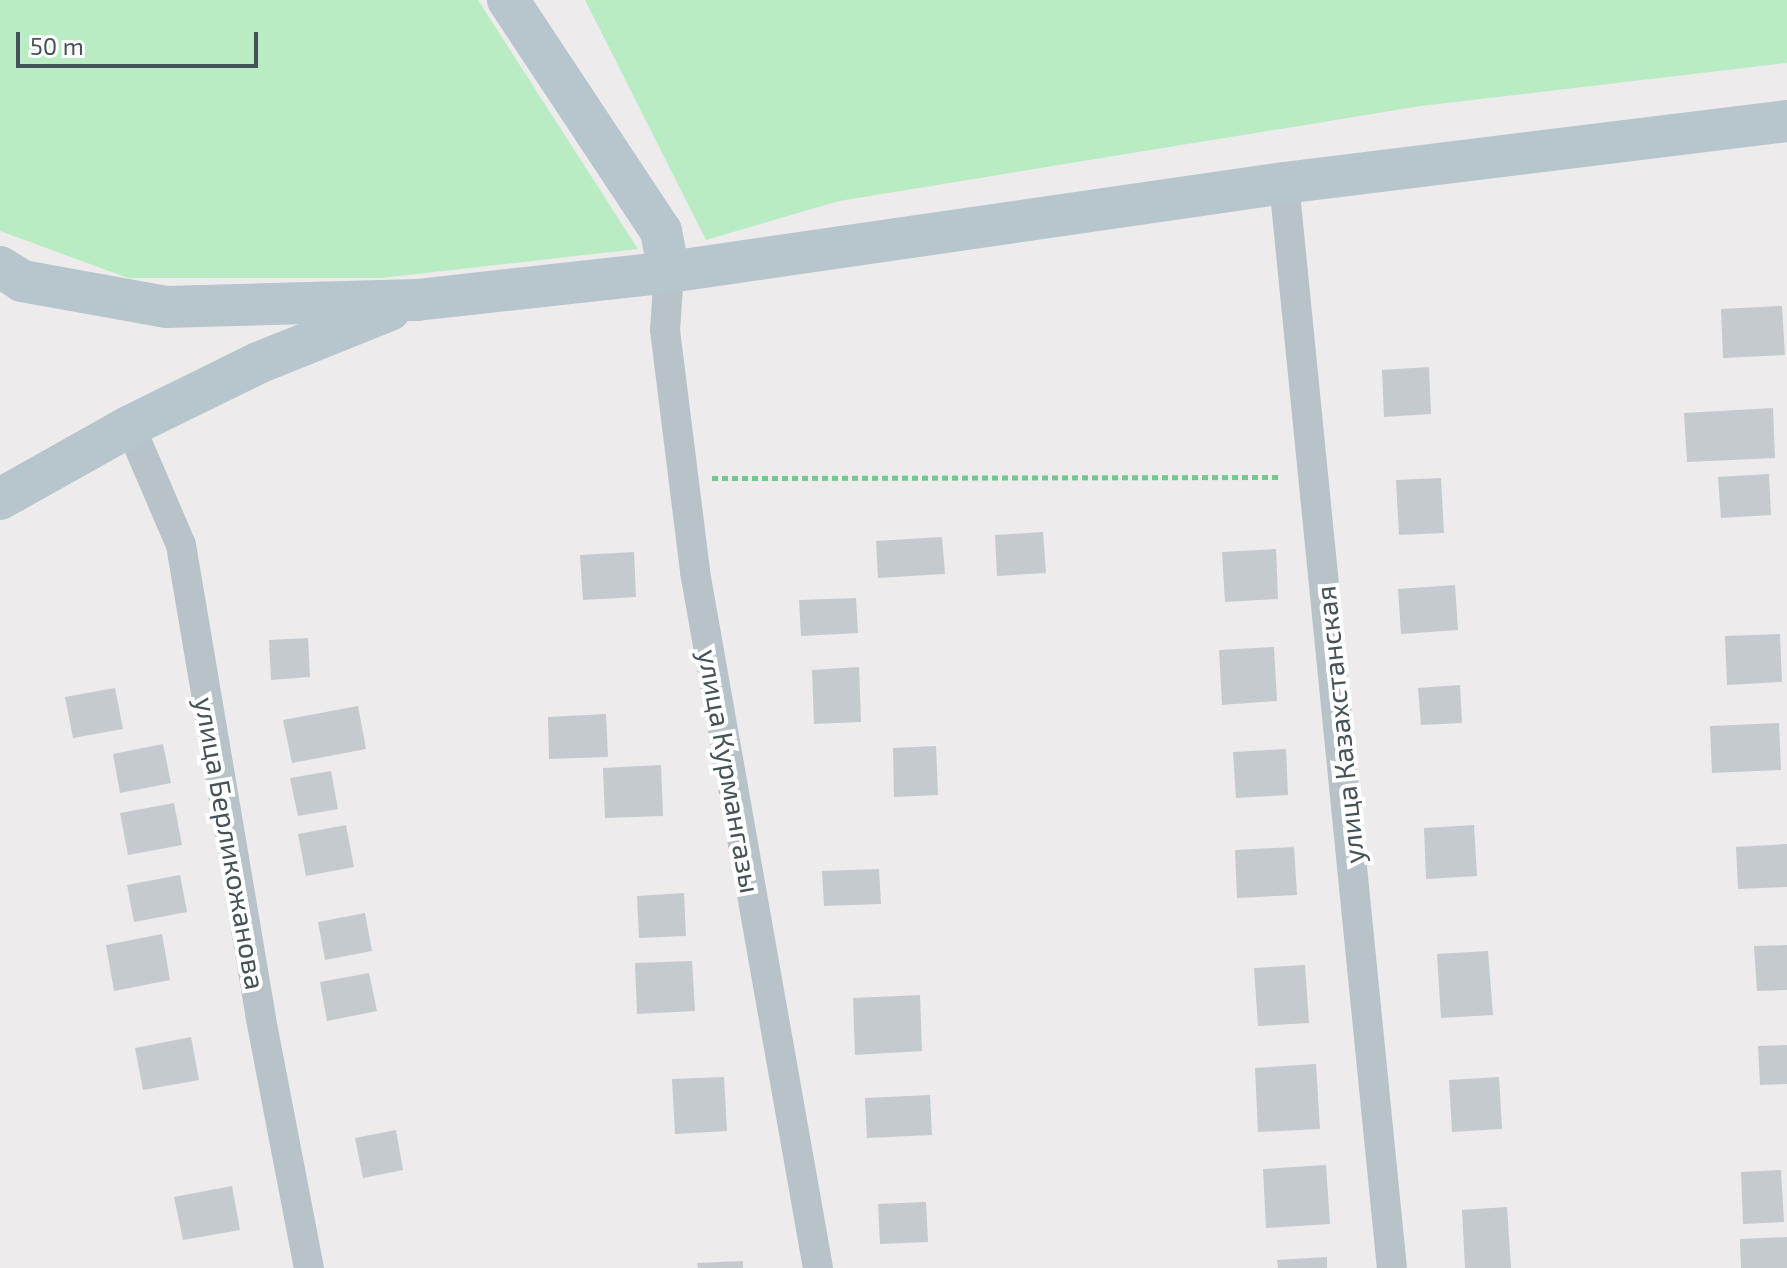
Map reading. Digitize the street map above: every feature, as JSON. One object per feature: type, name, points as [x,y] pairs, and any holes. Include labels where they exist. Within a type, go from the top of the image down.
[{"type":"main road","points":[[508,0],[661,231],[669,272]]},
{"type":"main road","points":[[0,267],[22,281],[166,307],[417,300],[669,272],[1284,183],[1787,121]]},
{"type":"main road","points":[[0,499],[130,426],[258,363],[417,300]]},
{"type":"street","name":"улица Казахстанская","points":[[1284,183],[1392,1268]]},
{"type":"street","name":"улица Курмангазы","points":[[669,272],[665,330],[695,572],[818,1268]]},
{"type":"street","name":"улица Берликожанова","points":[[130,426],[181,545],[258,999],[309,1268]]},
{"type":"path","points":[[684,478],[1315,477]]},
{"type":"green space","points":[[0,0],[478,0],[638,249],[381,278],[128,278],[0,231]]},
{"type":"green space","points":[[585,0],[1787,0],[1787,63],[1421,106],[839,201],[706,240]]},
{"type":"building","points":[[1782,306],[1785,355],[1723,358],[1721,309]]},
{"type":"building","points":[[1429,367],[1431,414],[1384,417],[1382,370]]},
{"type":"building","points":[[1773,408],[1775,458],[1687,462],[1684,413]]},
{"type":"building","points":[[1769,474],[1771,515],[1721,518],[1718,477]]},
{"type":"building","points":[[1441,478],[1444,533],[1399,535],[1396,480]]},
{"type":"building","points":[[1043,532],[1046,573],[997,576],[995,535]]},
{"type":"building","points":[[942,537],[945,574],[878,578],[876,541]]},
{"type":"building","points":[[1276,549],[1278,599],[1225,602],[1222,552]]},
{"type":"building","points":[[634,552],[636,597],[583,600],[580,555]]},
{"type":"building","points":[[1455,585],[1458,630],[1401,634],[1398,589]]},
{"type":"building","points":[[856,598],[858,633],[801,636],[799,600]]},
{"type":"building","points":[[1780,634],[1782,682],[1727,685],[1725,636]]},
{"type":"building","points":[[308,638],[310,677],[271,680],[269,640]]},
{"type":"building","points":[[1274,647],[1277,701],[1222,705],[1219,650]]},
{"type":"building","points":[[859,667],[861,722],[814,724],[812,670]]},
{"type":"building","points":[[1460,685],[1462,723],[1421,725],[1418,688]]},
{"type":"building","points":[[115,688],[123,729],[73,738],[65,697]]},
{"type":"building","points":[[358,706],[366,749],[292,763],[283,720]]},
{"type":"building","points":[[606,714],[608,757],[549,759],[548,717]]},
{"type":"building","points":[[1779,723],[1781,770],[1712,773],[1710,726]]},
{"type":"building","points":[[163,744],[171,783],[120,793],[113,754]]},
{"type":"building","points":[[936,746],[938,795],[894,797],[893,748]]},
{"type":"building","points":[[1286,749],[1288,795],[1236,798],[1233,752]]},
{"type":"building","points":[[661,765],[663,816],[605,818],[603,768]]},
{"type":"building","points":[[331,771],[338,809],[298,816],[290,778]]},
{"type":"building","points":[[174,803],[182,845],[128,855],[120,813]]},
{"type":"building","points":[[346,825],[354,867],[306,876],[298,834]]},
{"type":"building","points":[[1474,825],[1477,876],[1426,879],[1424,828]]},
{"type":"building","points":[[1787,844],[1787,887],[1738,889],[1736,847]]},
{"type":"building","points":[[1294,847],[1297,895],[1237,898],[1235,850]]},
{"type":"building","points":[[879,869],[881,904],[824,906],[822,871]]},
{"type":"building","points":[[180,875],[187,912],[134,922],[127,885]]},
{"type":"building","points":[[684,893],[686,936],[639,938],[637,896]]},
{"type":"building","points":[[365,913],[372,951],[325,960],[318,922]]},
{"type":"building","points":[[162,934],[170,980],[114,991],[106,945]]},
{"type":"building","points":[[1787,945],[1787,990],[1757,991],[1754,946]]},
{"type":"building","points":[[1488,951],[1493,1015],[1441,1018],[1437,954]]},
{"type":"building","points":[[692,961],[695,1011],[637,1014],[635,963]]},
{"type":"building","points":[[1305,965],[1309,1023],[1258,1026],[1254,968]]},
{"type":"building","points":[[369,973],[377,1011],[327,1021],[320,982]]},
{"type":"building","points":[[920,995],[922,1051],[855,1055],[853,998]]},
{"type":"building","points":[[191,1037],[199,1080],[143,1090],[135,1048]]},
{"type":"building","points":[[1787,1045],[1787,1084],[1760,1085],[1758,1046]]},
{"type":"building","points":[[1316,1064],[1320,1129],[1258,1132],[1255,1068]]},
{"type":"building","points":[[724,1077],[727,1131],[675,1134],[672,1079]]},
{"type":"building","points":[[1499,1077],[1502,1129],[1452,1132],[1449,1080]]},
{"type":"building","points":[[930,1095],[932,1135],[867,1138],[865,1098]]},
{"type":"building","points":[[396,1130],[403,1170],[363,1178],[355,1138]]},
{"type":"building","points":[[1326,1165],[1330,1224],[1266,1228],[1263,1169]]},
{"type":"building","points":[[1781,1170],[1784,1222],[1743,1224],[1741,1172]]},
{"type":"building","points":[[232,1186],[240,1230],[183,1240],[174,1197]]},
{"type":"building","points":[[926,1202],[928,1242],[880,1244],[878,1204]]},
{"type":"building","points":[[1507,1207],[1511,1268],[1465,1268],[1462,1210]]},
{"type":"building","points":[[1787,1237],[1787,1268],[1741,1268],[1740,1239]]},
{"type":"building","points":[[1327,1257],[1327,1268],[1278,1268],[1277,1260]]},
{"type":"building","points":[[743,1261],[743,1268],[698,1268],[697,1263]]}]
